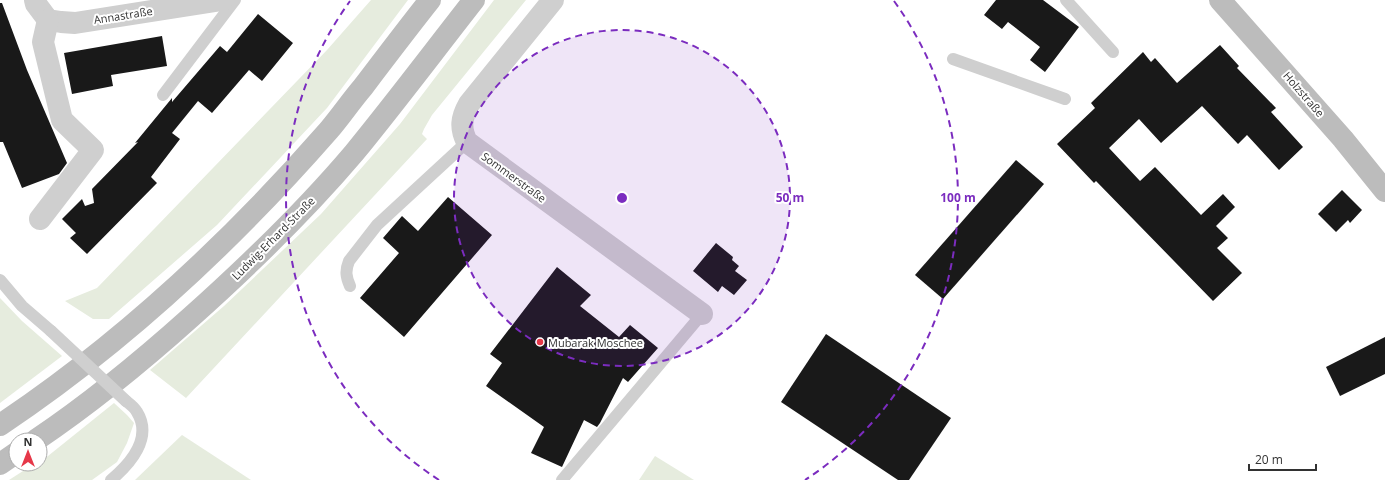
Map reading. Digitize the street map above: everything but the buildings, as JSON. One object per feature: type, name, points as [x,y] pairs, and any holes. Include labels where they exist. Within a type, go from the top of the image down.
[{"type":"main road","points":[[0,425],[72,374],[133,323],[199,266],[266,200],[330,129],[430,0]]},
{"type":"main road","name":"Ludwig-Erhard-Straße","points":[[47,432],[97,396],[159,345],[221,290],[288,225],[354,153],[474,0]]},
{"type":"main road","name":"Holzstraße","points":[[1220,0],[1384,187]]},
{"type":"street","points":[[36,0],[36,4],[48,20],[43,42],[62,120],[93,150],[40,219]]},
{"type":"street","name":"Annastraße","points":[[48,20],[75,23],[222,0]]},
{"type":"street","points":[[467,142],[462,133],[464,113],[554,0]]},
{"type":"street","name":"Sommerstraße","points":[[467,142],[702,314]]},
{"type":"lane","points":[[163,95],[235,0]]},
{"type":"lane","points":[[1066,0],[1113,52]]},
{"type":"lane","points":[[952,59],[1065,99]]},
{"type":"lane","points":[[350,286],[346,276],[346,268],[378,225],[467,142]]},
{"type":"lane","points":[[0,280],[22,306],[137,411],[143,432],[140,444],[133,457],[112,480]]},
{"type":"lane","points":[[562,480],[702,314]]},
{"type":"shaded area","points":[[371,0],[408,0],[327,108],[217,225],[109,319],[93,319],[65,301],[97,288],[327,50]]},
{"type":"shaded area","points":[[494,0],[526,0],[432,115],[422,134],[427,139],[186,398],[150,370],[224,306],[321,214],[400,124]]},
{"type":"shaded area","points":[[0,298],[22,321],[62,356],[0,403]]},
{"type":"shaded area","points":[[114,403],[134,423],[127,443],[117,462],[92,480],[9,480],[22,472],[48,472],[48,456]]},
{"type":"shaded area","points":[[182,435],[251,480],[135,480]]},
{"type":"shaded area","points":[[655,456],[694,480],[639,480]]},
{"type":"place","name":"Mubarak Moschee","points":[[540,342]]}]
